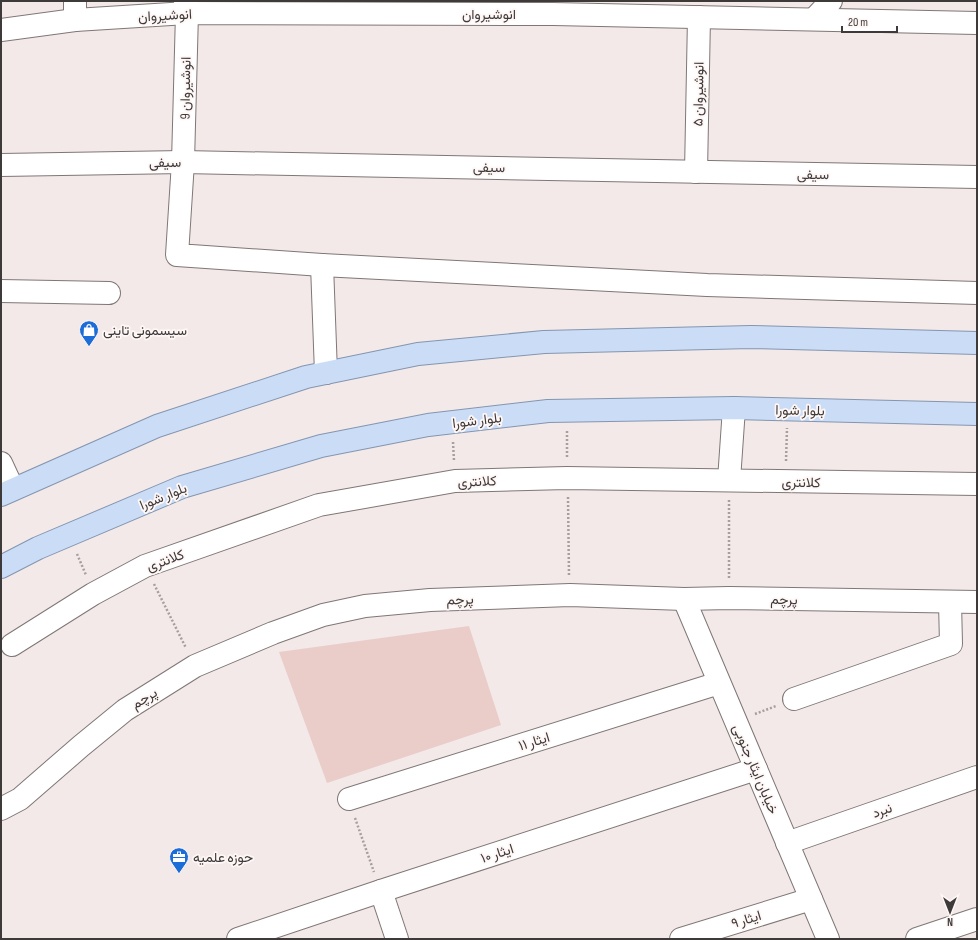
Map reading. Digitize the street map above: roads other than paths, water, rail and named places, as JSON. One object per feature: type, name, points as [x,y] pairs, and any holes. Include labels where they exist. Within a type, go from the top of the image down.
[{"type":"main road","points":[[7,492],[157,426],[306,377],[418,354],[544,342],[751,337],[977,343]]},
{"type":"main road","name":"بلوار شورا","points":[[1,567],[38,548],[182,487],[321,446],[428,426],[548,411],[734,408],[977,414]]},
{"type":"street","points":[[727,1],[742,17]]},
{"type":"street","points":[[814,19],[831,1]]},
{"type":"street","name":"انوشیروان","points":[[1,30],[75,10],[186,7],[548,8],[699,17],[977,23]]},
{"type":"street","name":"انوشیروان 9","points":[[186,7],[183,162],[177,255],[322,265]]},
{"type":"street","name":"انوشیروان ۵","points":[[696,172],[699,17]]},
{"type":"street","name":"سیفی","points":[[1,165],[183,162],[977,177]]},
{"type":"street","points":[[326,373],[322,265],[707,285],[977,293]]},
{"type":"street","points":[[1,291],[109,293]]},
{"type":"street","points":[[728,480],[734,408]]},
{"type":"street","points":[[1,463],[7,492]]},
{"type":"street","name":"کلانتری","points":[[12,645],[93,594],[144,566],[319,505],[455,481],[568,478],[977,484]]},
{"type":"street","name":"پرچم","points":[[1,809],[20,800],[81,746],[125,710],[196,666],[273,633],[323,615],[365,606],[430,600],[570,595],[684,599],[729,598],[977,602]]},
{"type":"street","name":"خیابان ایثار جنوبی","points":[[684,599],[828,939]]},
{"type":"street","points":[[794,699],[950,644],[950,602]]},
{"type":"street","name":"ایثار ۱۱","points":[[349,799],[720,683]]},
{"type":"street","name":"ایثار ۱۰","points":[[238,939],[756,769]]},
{"type":"street","name":"نبرد","points":[[787,843],[977,778]]},
{"type":"street","points":[[381,891],[397,939]]},
{"type":"street","name":"ایثار ۹","points":[[681,939],[811,899]]},
{"type":"street","points":[[917,939],[977,919]]},
{"type":"place","name":"سیسمونی تاینی","points":[[89,347]]},
{"type":"place","name":"حوزه علمیه","points":[[179,874]]}]
